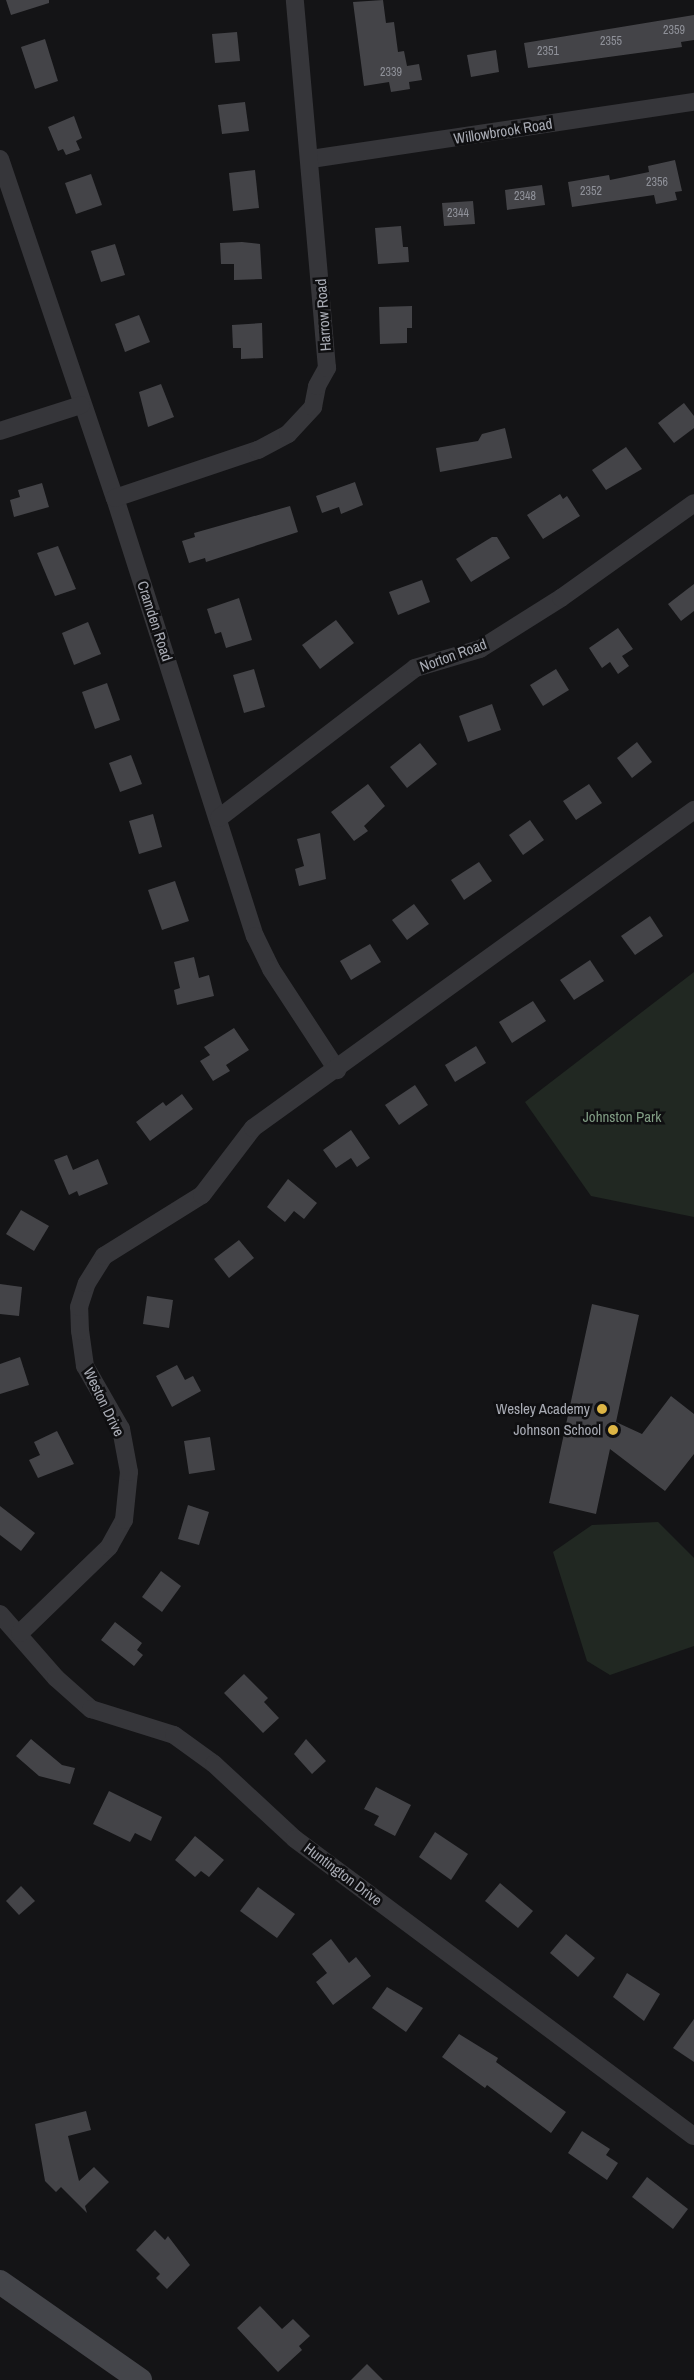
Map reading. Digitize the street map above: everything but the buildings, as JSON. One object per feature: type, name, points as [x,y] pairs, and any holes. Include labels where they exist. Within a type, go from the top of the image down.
[{"type":"street","name":"Harrow Road","points":[[115,498],[258,450],[288,434],[313,407],[317,386],[327,368],[311,159],[295,0]]},
{"type":"street","name":"Willowbrook Road","points":[[311,159],[694,102]]},
{"type":"street","name":"Cramden Road","points":[[0,159],[81,405],[115,498],[259,945],[337,1070]]},
{"type":"street","points":[[0,431],[81,405]]},
{"type":"street","name":"Norton Road","points":[[219,818],[416,668],[480,649],[561,598],[694,503]]},
{"type":"street","points":[[337,1070],[694,810]]},
{"type":"street","name":"Weston Drive","points":[[20,1633],[109,1547],[124,1520],[129,1472],[121,1429],[85,1365],[79,1307],[87,1283],[104,1256],[202,1195],[253,1128],[337,1070]]},
{"type":"street","name":"Huntington Drive","points":[[0,1614],[20,1633],[56,1678],[91,1709],[174,1735],[214,1764],[295,1839],[694,2136]]},
{"type":"street","points":[[0,2282],[140,2380]]},
{"type":"green space","name":"Johnston Park","points":[[694,972],[694,1217],[591,1196],[525,1102]]},
{"type":"green space","points":[[658,1522],[694,1558],[694,1646],[610,1675],[587,1661],[553,1552],[592,1525]]},
{"type":"place","name":"Wesley Academy","points":[[602,1409]]},
{"type":"place","name":"Johnson School","points":[[613,1430]]}]
